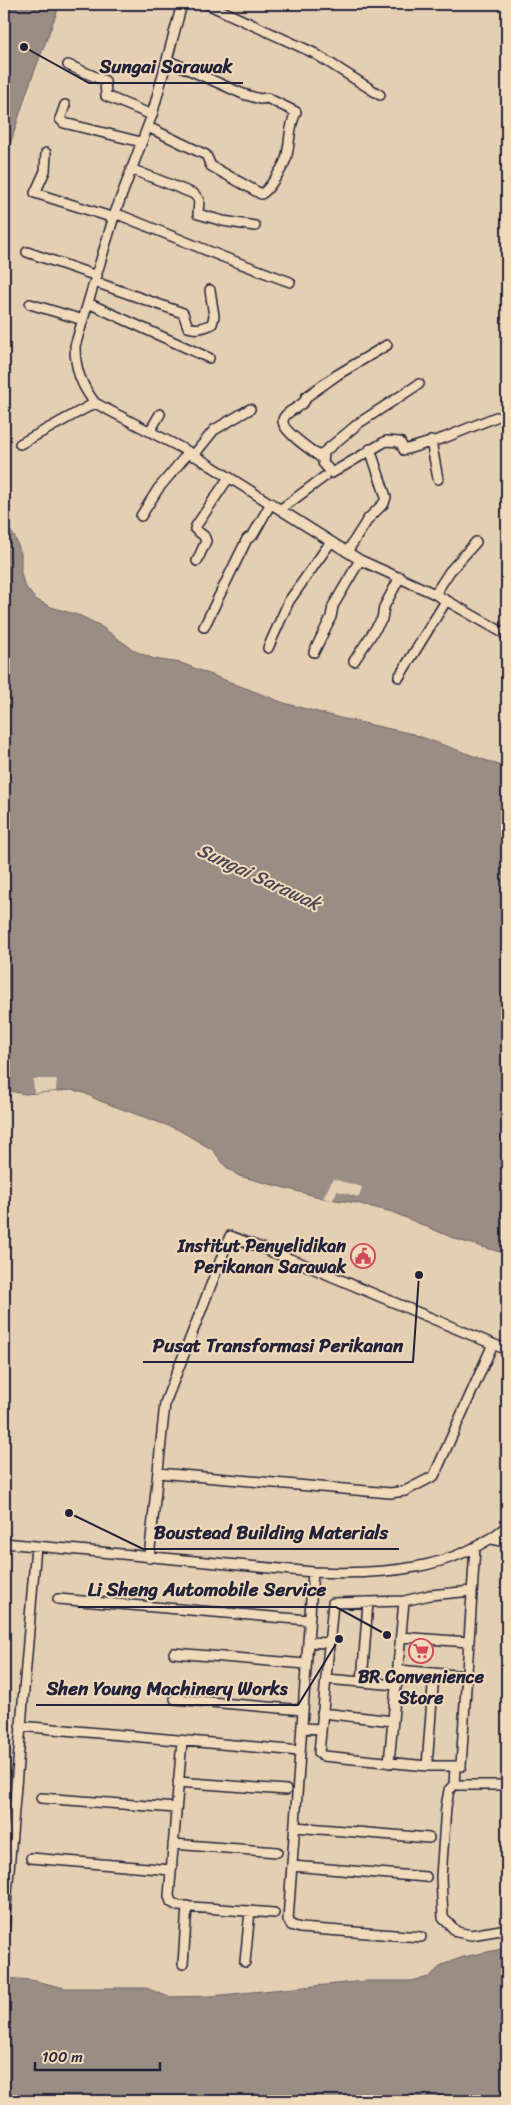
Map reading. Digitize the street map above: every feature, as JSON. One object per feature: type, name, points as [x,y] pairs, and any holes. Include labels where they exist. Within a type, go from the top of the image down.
[{"type":"street","points":[[182,4],[152,115],[115,216],[75,346],[75,361],[78,375],[86,392],[95,403],[191,454],[281,509],[330,543],[360,560],[435,594],[507,635]]},
{"type":"street","points":[[207,4],[314,53],[380,95]]},
{"type":"street","points":[[148,127],[206,155],[211,166],[261,194],[265,193],[286,160],[290,137],[289,128],[296,112],[267,98],[260,99],[243,94],[167,60]]},
{"type":"street","points":[[68,65],[105,81],[106,96],[152,115]]},
{"type":"street","points":[[65,105],[60,119],[64,123],[141,142]]},
{"type":"street","points":[[46,153],[45,171],[36,192],[115,216],[290,282]]},
{"type":"street","points":[[131,169],[194,194],[199,200],[198,214],[223,221],[255,226]]},
{"type":"street","points":[[27,252],[183,313],[188,326],[194,329],[202,329],[212,324],[214,316],[210,290]]},
{"type":"street","points":[[88,303],[209,358]]},
{"type":"street","points":[[30,304],[83,320]]},
{"type":"street","points":[[388,345],[337,375],[306,397],[304,402],[285,415],[282,420],[283,426],[323,459],[332,473],[386,441],[400,442],[404,450],[496,417]]},
{"type":"street","points":[[323,459],[324,452],[359,423],[419,384]]},
{"type":"street","points":[[20,444],[95,403]]},
{"type":"street","points":[[142,516],[158,489],[214,430],[250,409]]},
{"type":"street","points":[[150,431],[160,414]]},
{"type":"street","points":[[431,441],[438,479]]},
{"type":"street","points":[[347,552],[368,519],[384,503],[386,497],[370,449]]},
{"type":"street","points":[[196,561],[206,541],[204,536],[195,529],[196,526],[229,477]]},
{"type":"street","points":[[281,509],[324,477]]},
{"type":"street","points":[[204,627],[247,539],[254,535],[271,503]]},
{"type":"street","points":[[435,594],[450,572],[476,542]]},
{"type":"street","points":[[268,648],[289,601],[330,543]]},
{"type":"street","points":[[314,652],[331,617],[333,606],[360,560]]},
{"type":"street","points":[[354,661],[382,619],[384,607],[400,577]]},
{"type":"street","points":[[398,677],[446,601]]},
{"type":"street","points":[[149,1558],[166,1403],[230,1236],[298,1262],[507,1350]]},
{"type":"street","points":[[158,1473],[390,1493],[405,1491],[434,1476],[492,1344]]},
{"type":"street","points":[[4,1542],[149,1558],[356,1574],[396,1571],[432,1564],[492,1539],[507,1526]]},
{"type":"street","points":[[492,1539],[507,1542]]},
{"type":"street","points":[[4,1930],[36,1546]]},
{"type":"street","points":[[472,1591],[404,1601],[332,1603],[320,1754],[323,1756],[389,1763],[461,1766],[475,1547]]},
{"type":"street","points":[[313,1572],[288,1920],[291,1925],[300,1928],[421,1937]]},
{"type":"street","points":[[58,1599],[309,1620]]},
{"type":"street","points":[[389,1763],[404,1601]]},
{"type":"street","points":[[362,1682],[368,1602]]},
{"type":"street","points":[[401,1637],[468,1642]]},
{"type":"street","points":[[308,1642],[329,1643]]},
{"type":"street","points":[[174,1653],[306,1664]]},
{"type":"street","points":[[398,1670],[466,1676]]},
{"type":"street","points":[[427,1766],[434,1673]]},
{"type":"street","points":[[326,1679],[397,1685]]},
{"type":"street","points":[[175,1699],[303,1710]]},
{"type":"street","points":[[322,1713],[393,1721]]},
{"type":"street","points":[[20,1726],[300,1751]]},
{"type":"street","points":[[302,1728],[321,1729]]},
{"type":"street","points":[[182,1741],[169,1896],[171,1902],[178,1906],[274,1913]]},
{"type":"street","points":[[455,1767],[454,1785],[449,1790],[446,1807],[441,1878],[444,1918],[457,1932],[471,1935],[507,1929]]},
{"type":"street","points":[[178,1782],[286,1790]]},
{"type":"street","points":[[454,1785],[507,1785]]},
{"type":"street","points":[[41,1798],[176,1808]]},
{"type":"street","points":[[295,1827],[429,1838]]},
{"type":"street","points":[[173,1844],[276,1852]]},
{"type":"street","points":[[31,1858],[171,1870]]},
{"type":"street","points":[[292,1866],[426,1877]]},
{"type":"street","points":[[183,1964],[187,1906]]},
{"type":"street","points":[[245,1962],[250,1911]]},
{"type":"water","points":[[4,4],[60,4],[27,91],[4,164]]},
{"type":"water","name":"Sungai Sarawak","points":[[4,521],[15,538],[21,553],[21,574],[25,586],[35,599],[51,607],[81,616],[99,625],[135,651],[154,659],[181,663],[284,703],[413,734],[507,768],[507,1254],[458,1240],[392,1212],[356,1203],[323,1198],[239,1176],[226,1167],[213,1150],[177,1129],[100,1101],[84,1093],[72,1090],[25,1094],[4,1090]]},
{"type":"water","points":[[507,1948],[507,2101],[4,2101],[4,1978],[31,1980],[65,1988],[146,1988],[169,1997],[211,1996],[366,1981],[411,1981],[429,1977],[442,1965],[463,1957]]},
{"type":"pier","points":[[33,1079],[57,1079],[56,1091],[34,1093]]},
{"type":"pier","points":[[333,1179],[362,1187],[359,1197],[337,1191],[333,1200],[323,1198]]},
{"type":"place","name":"Sungai Sarawak","points":[[24,47]]},
{"type":"place","name":"Institut Penyelidikan Perikanan Sarawak","points":[[363,1256]]},
{"type":"place","name":"Pusat Transformasi Perikanan","points":[[419,1275]]},
{"type":"place","name":"Boustead Building Materials","points":[[69,1513]]},
{"type":"place","name":"Li Sheng Automobile Service","points":[[387,1635]]},
{"type":"place","name":"Shen Young Machinery Works","points":[[339,1639]]},
{"type":"place","name":"BR Convenience Store","points":[[421,1651]]}]
